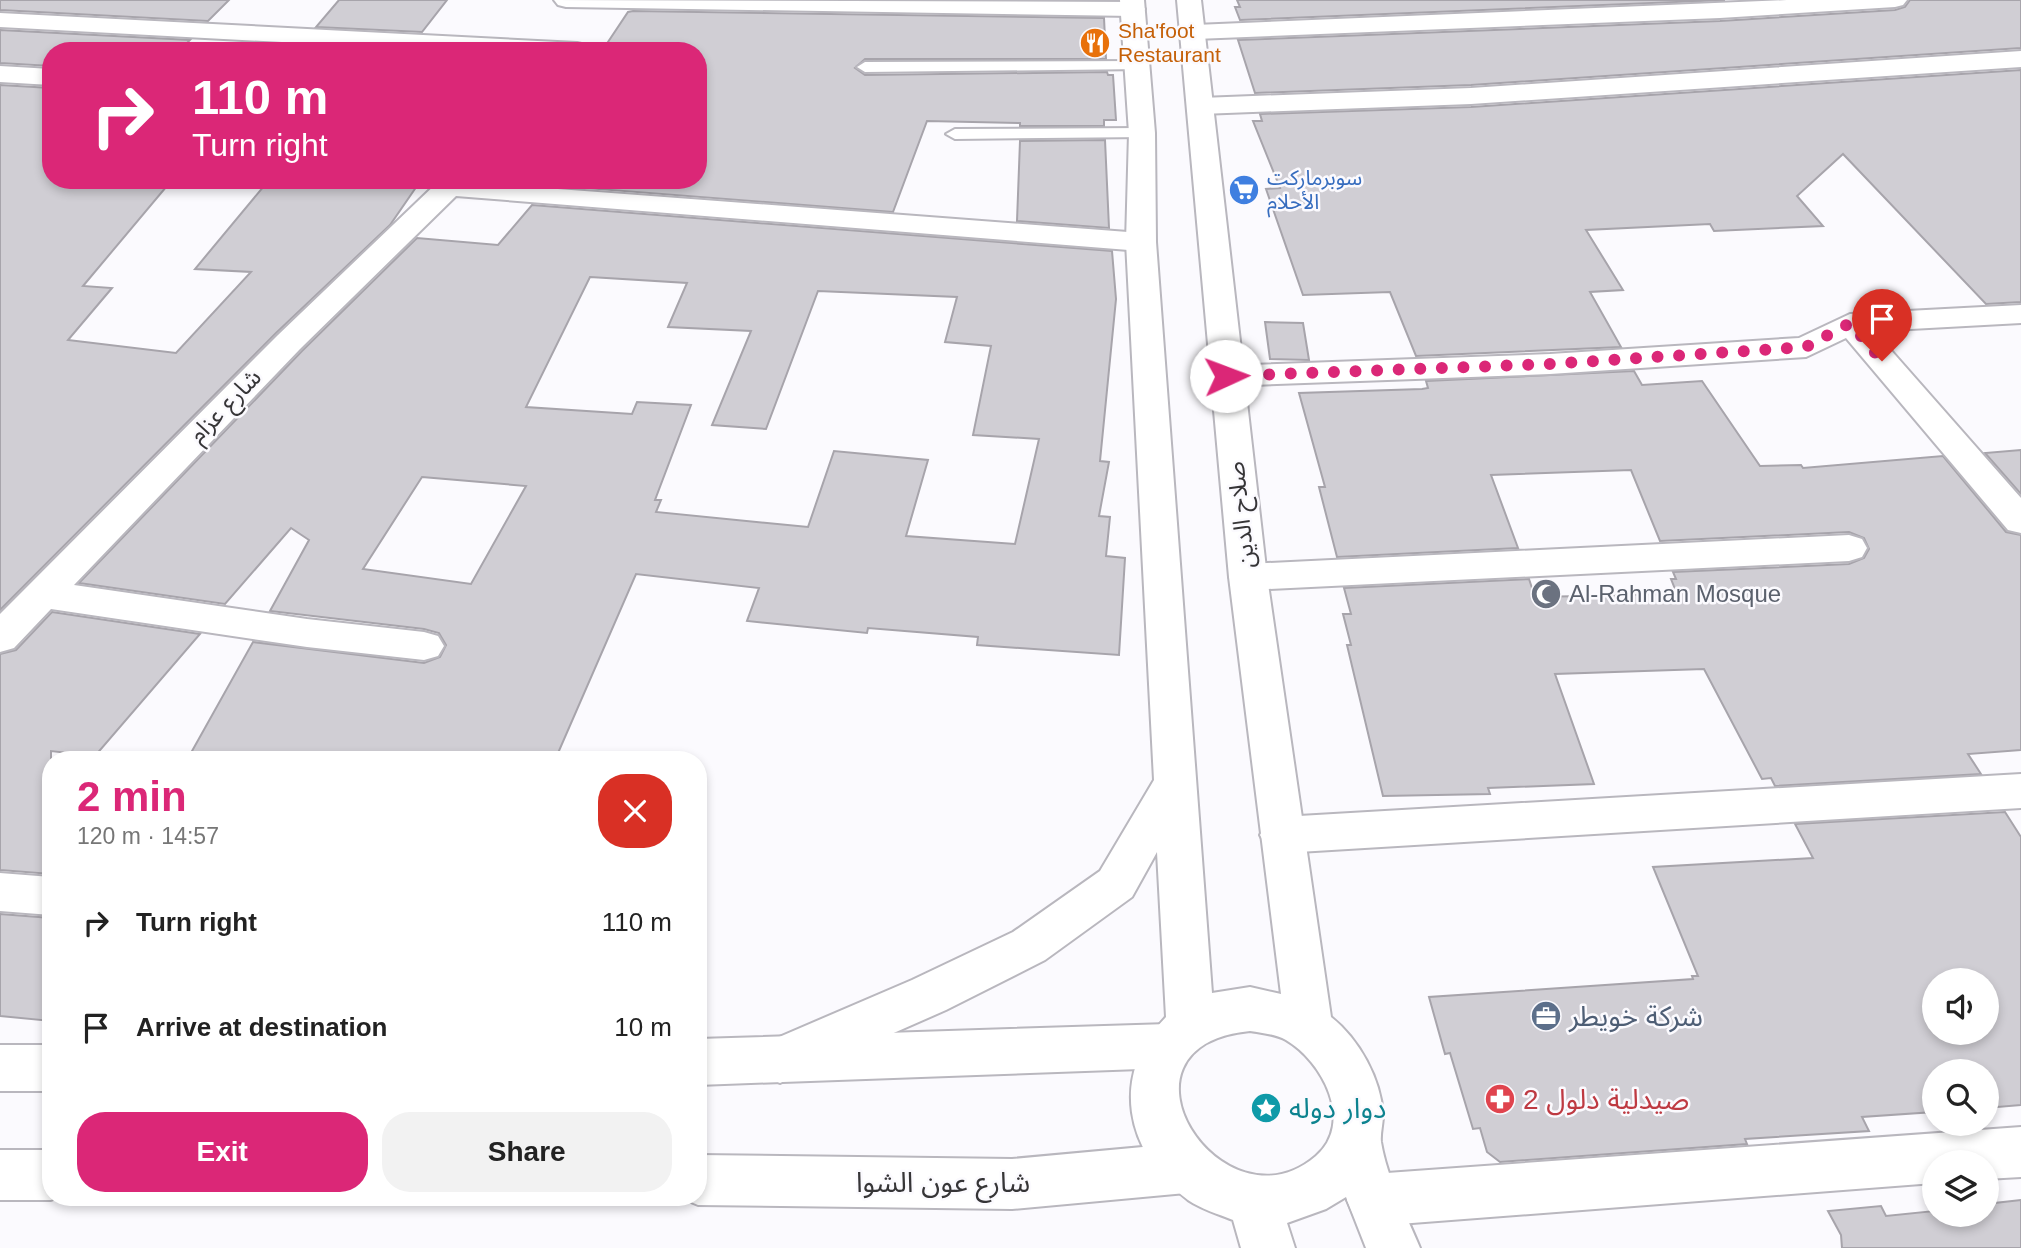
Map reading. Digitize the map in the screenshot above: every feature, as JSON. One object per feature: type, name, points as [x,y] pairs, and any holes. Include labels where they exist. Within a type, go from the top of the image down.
[{"type":"main road","points":[[566,0],[596,26]]},
{"type":"main road","points":[[1192,16],[1350,23],[1534,21],[1895,0]]},
{"type":"main road","points":[[0,20],[596,26],[1133,5],[1142,132],[1141,242],[1176,779],[1179,1036],[1156,1075],[1154,1107],[1165,1140],[1186,1168],[1261,1224],[1289,1199],[1318,1187],[1342,1166],[1355,1139]]},
{"type":"main road","name":"صلاح الدين","points":[[1192,16],[1248,577],[1309,1028]]},
{"type":"main road","points":[[1201,106],[1471,96],[2021,59]]},
{"type":"main road","points":[[0,74],[42,76]]},
{"type":"main road","name":"شارع عزام","points":[[0,638],[289,342],[447,189]]},
{"type":"main road","points":[[523,189],[1141,242]]},
{"type":"main road","points":[[1226,376],[1550,364],[1806,347],[1850,323],[2021,314]]},
{"type":"main road","points":[[1850,323],[2021,521]]},
{"type":"main road","points":[[1248,577],[1849,548]]},
{"type":"main road","points":[[42,594],[307,633],[424,646]]},
{"type":"main road","points":[[780,1060],[929,995],[1029,946],[1116,884],[1176,779]]},
{"type":"main road","points":[[1282,835],[2021,791]]},
{"type":"main road","points":[[0,892],[42,895]]},
{"type":"main road","points":[[707,1062],[780,1060],[1179,1036],[1219,1012],[1250,1009],[1280,1014],[1309,1028],[1334,1051],[1350,1078],[1357,1108],[1355,1139],[1373,1200],[1393,1248]]},
{"type":"main road","points":[[0,1068],[42,1068]]},
{"type":"main road","points":[[1373,1200],[2021,1152]]},
{"type":"main road","name":"شارع عون الشوا","points":[[707,1180],[1012,1184],[1186,1168]]},
{"type":"main road","points":[[0,1174],[42,1175]]},
{"type":"lane","points":[[865,67],[1139,66]]},
{"type":"lane","points":[[955,134],[1142,132]]},
{"type":"building","points":[[0,0],[229,0],[208,21],[0,10]]},
{"type":"building","points":[[339,0],[447,0],[422,32],[316,27]]},
{"type":"building","points":[[1237,0],[1725,0],[1240,20],[1235,7],[1240,7]]},
{"type":"building","points":[[1910,0],[2021,0],[2021,48],[1471,85],[1255,93],[1238,40],[1720,21],[1895,10],[1905,7]]},
{"type":"building","points":[[628,12],[1104,18],[1106,59],[865,59],[855,68],[865,75],[1107,72],[1108,75],[1113,75],[1116,120],[1104,120],[1104,126],[1020,126],[1020,123],[927,121],[893,212],[598,189],[707,189],[707,42],[608,42]]},
{"type":"building","points":[[0,30],[190,40],[42,42],[42,65],[0,63]]},
{"type":"building","points":[[2021,70],[2021,302],[1986,304],[1843,154],[1797,196],[1823,226],[1714,231],[1710,224],[1586,230],[1623,290],[1590,292],[1621,347],[1416,356],[1390,292],[1303,295],[1266,189],[1280,188],[1253,121],[1262,121],[1260,114],[1471,107]]},
{"type":"building","points":[[0,85],[42,87],[42,189],[164,189],[83,286],[112,288],[68,340],[176,353],[251,272],[195,269],[262,189],[415,189],[390,225],[276,333],[0,610]]},
{"type":"building","points":[[1105,140],[1109,228],[1017,221],[1020,141]]},
{"type":"building","points":[[532,205],[1112,251],[1116,299],[1100,461],[1109,462],[1099,516],[1110,517],[1106,556],[1125,558],[1119,655],[977,645],[978,637],[868,628],[867,633],[747,621],[759,588],[636,574],[559,751],[192,751],[253,642],[424,663],[440,657],[446,645],[439,633],[424,629],[270,611],[309,540],[291,528],[225,604],[79,583],[302,351],[417,238],[498,245]],"holes":[[[590,277],[687,283],[668,327],[751,331],[712,425],[766,429],[818,291],[957,297],[945,342],[991,346],[973,435],[1039,439],[1015,544],[906,536],[928,460],[834,451],[808,527],[656,512],[661,500],[655,500],[691,405],[637,402],[632,414],[526,407]],[[422,477],[526,486],[471,584],[363,569]]]},
{"type":"building","points":[[1265,322],[1303,323],[1309,360],[1270,359]]},
{"type":"building","points":[[1634,371],[1642,385],[1702,381],[1760,466],[1801,465],[1803,468],[1943,456],[2006,532],[2021,535],[2021,750],[1968,754],[1981,774],[1775,786],[1771,778],[1762,779],[1704,669],[1555,674],[1594,784],[1488,788],[1490,794],[1383,796],[1347,645],[1351,645],[1343,614],[1351,614],[1344,588],[1529,579],[1535,597],[1677,594],[1671,579],[1676,579],[1673,572],[1849,564],[1864,558],[1869,549],[1864,538],[1849,532],[1660,541],[1631,470],[1491,475],[1518,548],[1337,557],[1319,487],[1325,487],[1299,393],[1422,389],[1428,388],[1426,381]]},
{"type":"building","points":[[2021,450],[2021,494],[1985,453]]},
{"type":"building","points":[[52,612],[200,634],[99,751],[42,751],[42,873],[0,870],[0,654],[16,650]]},
{"type":"building","points":[[2005,812],[2021,837],[2021,1105],[1999,1107],[1999,1059],[1922,1059],[1922,1113],[1862,1117],[1869,1131],[1745,1139],[1747,1144],[1500,1162],[1487,1152],[1480,1128],[1473,1129],[1450,1053],[1445,1054],[1429,997],[1693,979],[1692,976],[1698,976],[1653,867],[1813,858],[1795,824]]},
{"type":"building","points":[[0,914],[42,917],[42,1020],[0,1016]]},
{"type":"building","points":[[2021,1200],[2021,1248],[1842,1248],[1841,1235],[1828,1211],[1881,1206],[1886,1216],[1922,1212],[1922,1227],[1999,1227],[1999,1203]]},
{"type":"place","name":"Sha'foot Restaurant","points":[[1095,43]]},
{"type":"place","name":"سوبرماركت الأحلام","points":[[1244,190]]},
{"type":"place","name":"Al-Rahman Mosque","points":[[1546,594]]},
{"type":"place","name":"شركة خويطر","points":[[1546,1016]]},
{"type":"place","name":"صيدلية دلول 2","points":[[1500,1099]]},
{"type":"place","name":"دوار دوله","points":[[1266,1108]]},
{"type":"route","points":[[1226,376],[1550,364],[1806,347],[1850,323],[1882,361]]}]
